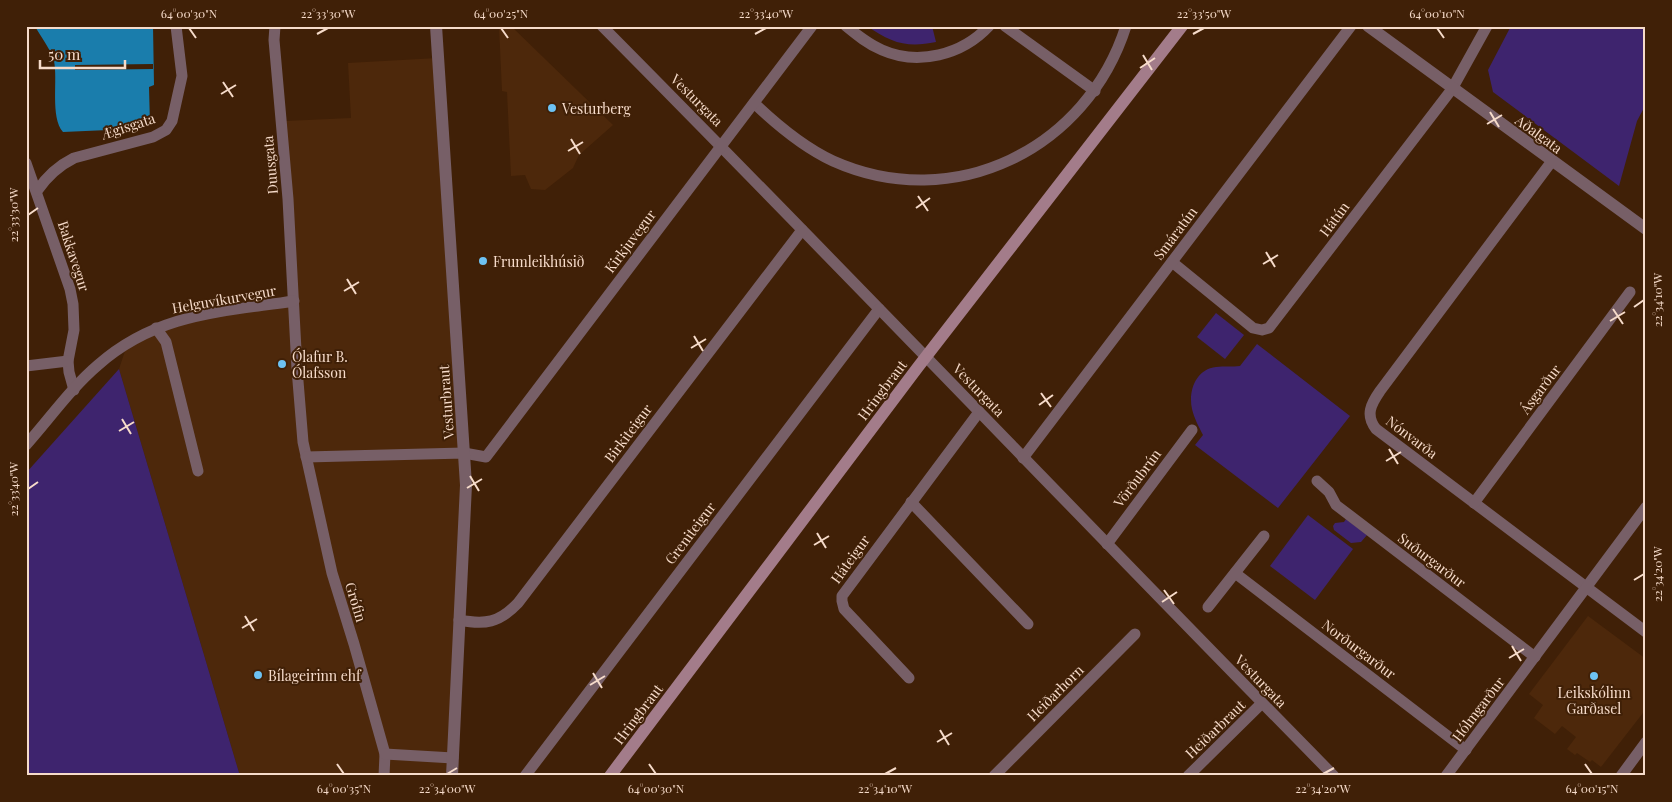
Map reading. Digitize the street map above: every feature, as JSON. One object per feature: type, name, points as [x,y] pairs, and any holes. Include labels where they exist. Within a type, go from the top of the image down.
[{"type":"main road","name":"Hringbraut","points":[[610,776],[926,357],[1182,26]]},
{"type":"street","name":"Ægisgata","points":[[37,191],[49,175],[74,158],[153,138],[166,130],[172,120],[182,76],[176,26]]},
{"type":"street","name":"Duusgata","points":[[275,26],[274,40],[288,199],[294,302]]},
{"type":"street","name":"Vesturbraut","points":[[436,26],[466,485],[452,776]]},
{"type":"street","name":"Vesturgata","points":[[602,26],[722,146],[1334,776]]},
{"type":"street","name":"Kirkjuvegur","points":[[464,453],[486,457],[812,26]]},
{"type":"street","points":[[846,26],[872,45],[883,50],[896,54],[921,57],[934,56],[957,49],[978,37],[989,26]]},
{"type":"street","points":[[1005,26],[1094,91]]},
{"type":"street","points":[[754,103],[793,138],[834,162],[879,176],[926,180],[954,177],[982,171],[1016,157],[1041,143],[1064,125],[1094,91],[1114,58],[1126,26]]},
{"type":"street","name":"Smáratún","points":[[1023,458],[1351,26]]},
{"type":"street","name":"Aðalgata","points":[[1368,26],[1646,229]]},
{"type":"street","name":"Hátún","points":[[1172,262],[1253,328],[1259,330],[1269,328],[1452,89],[1486,26]]},
{"type":"street","name":"Nónvarða","points":[[1552,161],[1380,391],[1370,410],[1370,420],[1376,429],[1646,632]]},
{"type":"street","name":"Bakkavegur","points":[[26,163],[70,289],[73,304],[74,330],[68,361],[74,390]]},
{"type":"street","name":"Birkiteigur","points":[[459,620],[479,624],[486,623],[506,614],[518,604],[802,230]]},
{"type":"street","name":"Ásgarður","points":[[1474,503],[1630,292]]},
{"type":"street","name":"Helguvíkurvegur","points":[[26,444],[87,375],[128,342],[156,328],[193,317],[294,302]]},
{"type":"street","name":"Grófin","points":[[294,302],[297,370],[306,457],[332,573],[385,754],[384,776]]},
{"type":"street","name":"Greniteigur","points":[[525,776],[879,309]]},
{"type":"street","points":[[156,328],[166,342],[198,471]]},
{"type":"street","points":[[26,366],[68,361]]},
{"type":"street","name":"Háteigur","points":[[909,678],[847,612],[842,601],[844,592],[979,412]]},
{"type":"street","name":"Vörðubrún","points":[[1107,544],[1192,430]]},
{"type":"street","points":[[306,457],[464,453]]},
{"type":"street","name":"Suðurgarður","points":[[1317,481],[1329,492],[1336,505],[1535,657]]},
{"type":"street","points":[[911,502],[1028,624]]},
{"type":"street","name":"Hólmgarður","points":[[1446,776],[1646,507]]},
{"type":"street","points":[[1208,607],[1264,536]]},
{"type":"street","name":"Norðurgarður","points":[[1235,573],[1466,750]]},
{"type":"street","name":"Heiðarhorn","points":[[996,775],[1135,634]]},
{"type":"street","name":"Heiðarbraut","points":[[1188,776],[1262,703]]},
{"type":"street","points":[[1621,776],[1646,742]]},
{"type":"street","points":[[385,754],[453,758]]},
{"type":"shaded area","name":"Vesturberg","points":[[499,26],[511,26],[613,125],[579,155],[573,168],[545,190],[531,189],[525,175],[511,176],[507,92],[502,91]]},
{"type":"shaded area","points":[[867,26],[912,26],[916,29],[918,26],[932,26],[936,42],[926,44],[900,43],[884,37]]},
{"type":"shaded area","points":[[1511,26],[1646,26],[1646,104],[1637,121],[1619,186],[1493,92],[1488,70]]},
{"type":"shaded area","points":[[438,58],[466,485],[452,776],[240,776],[119,369],[128,342],[156,328],[294,301],[286,121],[351,118],[348,63]]},
{"type":"shaded area","points":[[1216,313],[1244,335],[1225,359],[1197,337]]},
{"type":"shaded area","points":[[1257,344],[1350,416],[1278,508],[1195,445],[1203,435],[1192,409],[1191,395],[1195,382],[1203,372],[1209,369],[1240,366]]},
{"type":"shaded area","points":[[119,369],[240,776],[26,776],[26,473]]},
{"type":"shaded area","points":[[1308,515],[1353,549],[1315,600],[1270,566]]},
{"type":"shaded area","points":[[1346,519],[1367,535],[1361,542],[1351,543],[1334,530],[1333,526],[1335,523],[1344,522]]},
{"type":"shaded area","name":"Leikskólinn Garðasel","points":[[1588,616],[1646,659],[1646,709],[1601,767],[1592,760],[1590,762],[1567,749],[1576,737],[1562,726],[1555,734],[1534,718],[1543,705],[1529,694]]},
{"type":"water","points":[[35,26],[153,26],[154,85],[149,87],[150,125],[110,127],[108,130],[63,132],[59,125],[55,108],[55,69],[53,57]]},
{"type":"pier","points":[[153,64],[153,69],[75,70],[75,65]]},
{"type":"place","name":"Vesturberg","points":[[552,108]]},
{"type":"place","name":"Frumleikhúsið","points":[[483,261]]},
{"type":"place","name":"Ólafur B. Ólafsson","points":[[282,364]]},
{"type":"place","name":"Bílageirinn ehf","points":[[258,675]]},
{"type":"place","name":"Leikskólinn Garðasel","points":[[1594,676]]}]
